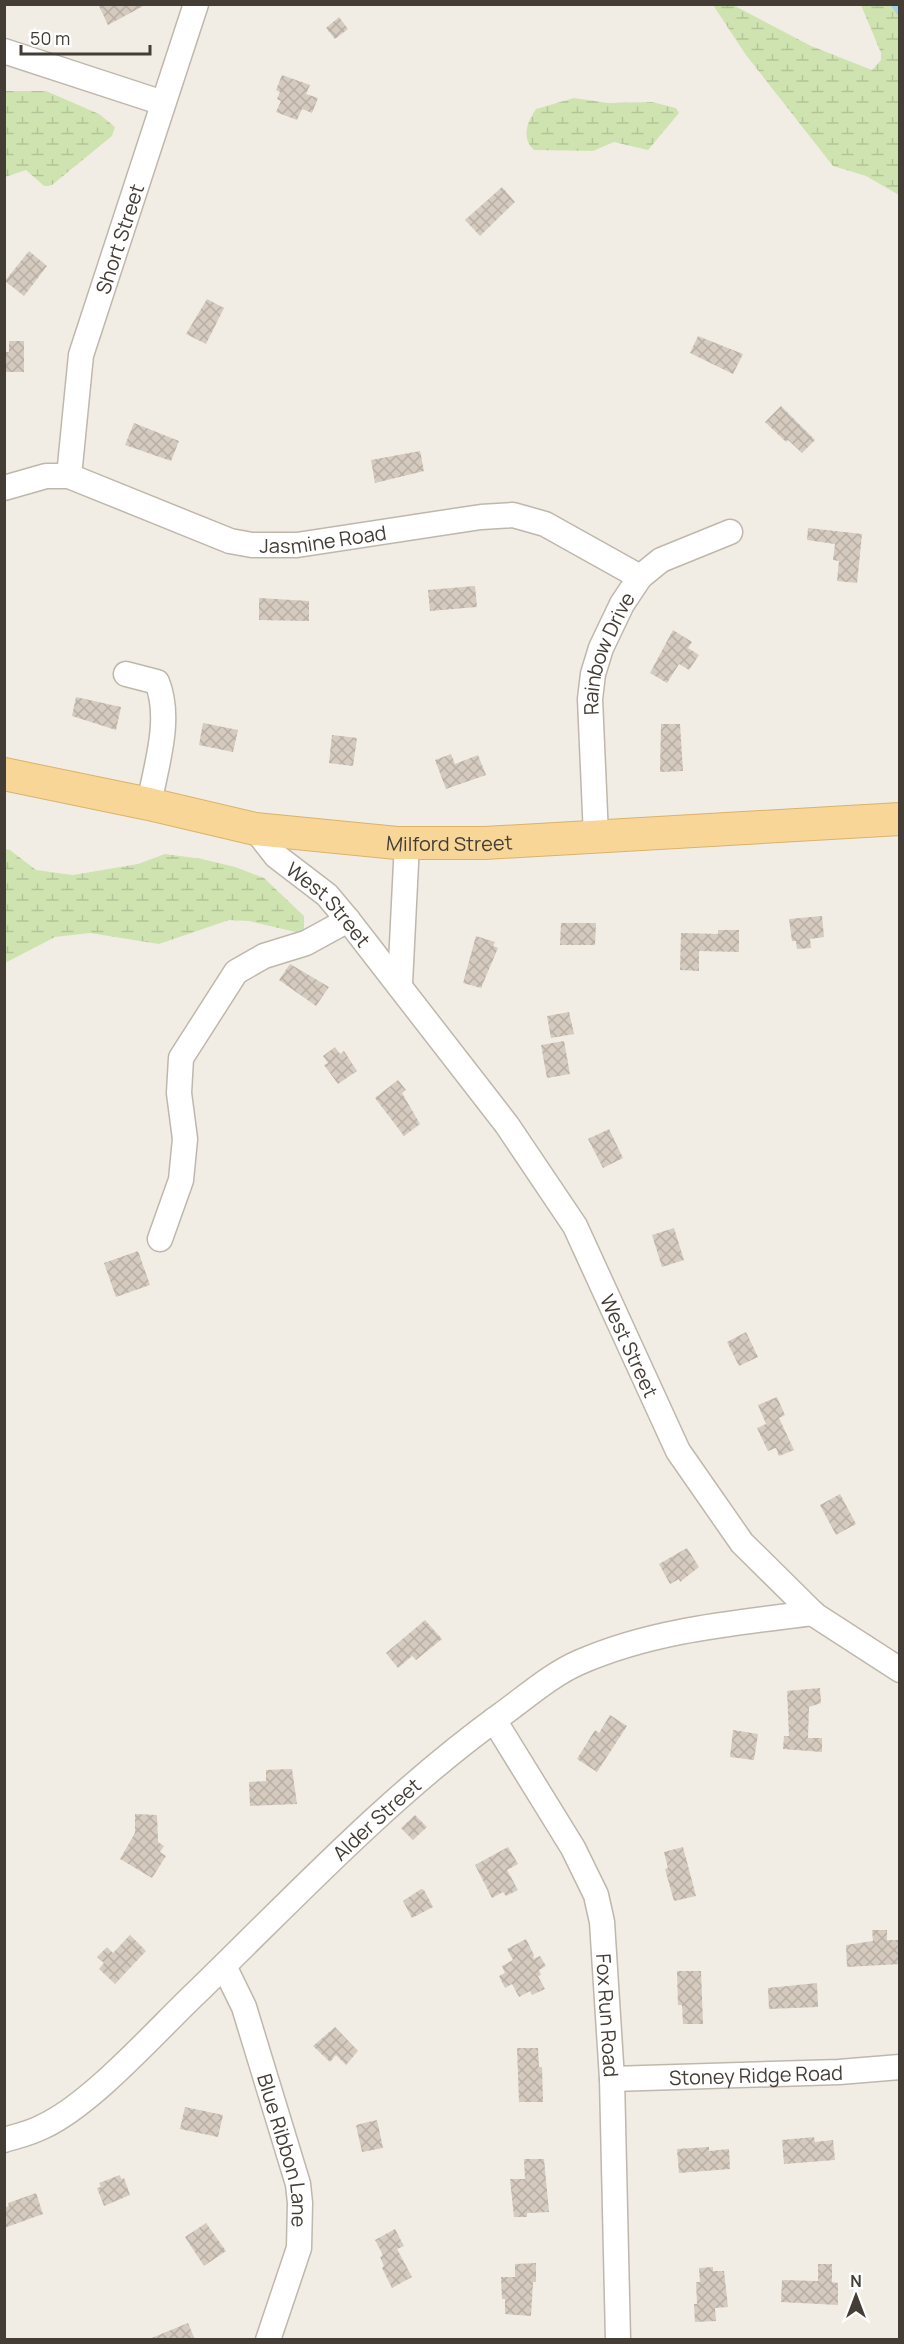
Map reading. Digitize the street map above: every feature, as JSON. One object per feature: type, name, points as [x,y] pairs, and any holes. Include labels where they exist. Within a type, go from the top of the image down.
[{"type":"main road","name":"Milford Street","points":[[4,774],[255,829],[407,843],[485,843],[900,819]]},
{"type":"street","name":"Short Street","points":[[69,476],[81,355],[196,4]]},
{"type":"street","points":[[4,51],[163,103]]},
{"type":"street","name":"Jasmine Road","points":[[4,488],[46,476],[69,476],[230,541],[252,545],[297,545],[489,516],[513,515],[545,524],[640,577]]},
{"type":"street","name":"Rainbow Drive","points":[[596,836],[590,699],[593,674],[612,626],[640,577],[661,560],[730,532]]},
{"type":"street","points":[[126,674],[157,682],[163,697],[162,727],[149,804]]},
{"type":"street","name":"West Street","points":[[255,829],[276,856],[327,895],[400,984],[507,1125],[575,1226],[678,1451],[742,1543],[813,1613],[900,1670]]},
{"type":"street","name":"West Street","points":[[400,984],[407,843]]},
{"type":"street","points":[[160,1239],[181,1180],[185,1139],[179,1093],[181,1058],[236,972],[264,956],[306,943],[348,920]]},
{"type":"street","name":"Alder Street","points":[[4,2140],[42,2128],[66,2114],[108,2078],[284,1905],[421,1776],[494,1720],[578,1662],[631,1643],[694,1628],[813,1613]]},
{"type":"street","name":"Fox Run Road","points":[[494,1720],[573,1848],[596,1895],[604,1944],[612,2079],[618,2340]]},
{"type":"street","name":"Blue Ribbon Lane","points":[[224,1966],[244,2007],[298,2184],[299,2248],[268,2340]]},
{"type":"street","name":"Stoney Ridge Road","points":[[612,2079],[839,2072],[900,2067]]},
{"type":"green space","points":[[713,5],[733,5],[811,46],[872,70],[881,60],[881,53],[861,5],[899,5],[899,195],[866,176],[833,166],[746,55]]},
{"type":"green space","points":[[5,91],[46,91],[99,114],[115,127],[112,136],[52,185],[44,186],[26,170],[5,177]]},
{"type":"green space","points":[[574,98],[608,103],[652,102],[676,108],[679,113],[648,150],[614,142],[593,151],[534,150],[528,140],[527,130],[536,109]]},
{"type":"green space","points":[[5,849],[10,850],[36,870],[73,875],[138,864],[165,854],[202,859],[235,867],[264,878],[304,916],[304,934],[249,921],[229,920],[159,944],[90,933],[55,937],[5,963]]},
{"type":"building","points":[[98,4],[147,4],[108,25]]},
{"type":"building","points":[[339,17],[348,29],[335,39],[326,28]]},
{"type":"building","points":[[282,75],[310,85],[306,94],[318,98],[312,113],[302,109],[297,120],[276,112],[281,101],[277,99],[280,92],[276,90]]},
{"type":"building","points":[[502,187],[515,202],[480,236],[465,220]]},
{"type":"building","points":[[29,251],[47,266],[24,296],[5,281]]},
{"type":"building","points":[[207,299],[224,308],[206,344],[186,334]]},
{"type":"building","points":[[698,336],[743,354],[733,374],[690,353]]},
{"type":"building","points":[[9,341],[24,341],[24,372],[4,372],[4,352],[9,352]]},
{"type":"building","points":[[781,406],[815,440],[802,453],[788,440],[786,442],[765,422]]},
{"type":"building","points":[[134,423],[179,441],[171,461],[125,445]]},
{"type":"building","points":[[420,451],[424,471],[375,483],[371,460]]},
{"type":"building","points":[[808,528],[862,534],[857,583],[837,581],[839,561],[833,560],[835,544],[807,540]]},
{"type":"building","points":[[475,586],[477,607],[430,611],[428,590]]},
{"type":"building","points":[[259,598],[309,601],[309,621],[259,620]]},
{"type":"building","points":[[673,630],[692,642],[688,648],[699,655],[689,670],[679,664],[667,683],[650,673]]},
{"type":"building","points":[[76,697],[121,707],[116,730],[72,716]]},
{"type":"building","points":[[203,723],[238,730],[233,752],[199,745]]},
{"type":"building","points":[[661,724],[680,724],[683,771],[660,772]]},
{"type":"building","points":[[332,735],[357,738],[353,766],[329,763]]},
{"type":"building","points":[[451,754],[455,764],[478,755],[486,775],[446,789],[435,760]]},
{"type":"building","points":[[822,916],[824,937],[810,939],[811,948],[797,949],[796,941],[792,941],[789,919]]},
{"type":"building","points":[[561,923],[596,923],[595,945],[560,945]]},
{"type":"building","points":[[718,930],[739,930],[739,952],[699,951],[699,971],[680,970],[681,933],[718,934]]},
{"type":"building","points":[[476,936],[495,942],[493,946],[498,948],[481,988],[463,983]]},
{"type":"building","points":[[290,964],[329,987],[316,1006],[279,980]]},
{"type":"building","points":[[569,1012],[574,1034],[551,1038],[547,1016]]},
{"type":"building","points":[[564,1041],[570,1074],[547,1078],[541,1045]]},
{"type":"building","points":[[335,1047],[340,1054],[344,1051],[357,1071],[338,1084],[324,1065],[328,1063],[323,1056]]},
{"type":"building","points":[[398,1080],[406,1090],[402,1093],[420,1124],[404,1136],[375,1098]]},
{"type":"building","points":[[609,1129],[623,1158],[603,1168],[588,1139]]},
{"type":"building","points":[[674,1228],[684,1260],[662,1267],[652,1235]]},
{"type":"building","points":[[138,1251],[150,1285],[116,1297],[104,1263]]},
{"type":"building","points":[[746,1332],[758,1357],[739,1366],[727,1342]]},
{"type":"building","points":[[777,1397],[785,1415],[779,1418],[794,1450],[779,1456],[776,1448],[768,1451],[757,1428],[766,1424],[758,1405]]},
{"type":"building","points":[[840,1494],[856,1524],[836,1535],[820,1505]]},
{"type":"building","points":[[687,1548],[699,1567],[680,1582],[679,1579],[670,1584],[659,1564]]},
{"type":"building","points":[[425,1620],[442,1639],[416,1660],[412,1656],[398,1668],[386,1653]]},
{"type":"building","points":[[820,1688],[821,1703],[809,1707],[808,1738],[822,1738],[822,1752],[783,1749],[784,1736],[789,1736],[787,1691]]},
{"type":"building","points":[[610,1715],[627,1726],[597,1772],[577,1759],[595,1730],[599,1733]]},
{"type":"building","points":[[733,1730],[758,1734],[754,1760],[730,1757]]},
{"type":"building","points":[[292,1769],[297,1804],[250,1806],[249,1782],[266,1781],[266,1770]]},
{"type":"building","points":[[135,1814],[157,1815],[158,1842],[164,1846],[160,1852],[166,1856],[152,1878],[120,1859],[135,1833]]},
{"type":"building","points":[[415,1815],[427,1827],[413,1840],[401,1828]]},
{"type":"building","points":[[508,1847],[518,1864],[507,1870],[518,1890],[506,1896],[503,1892],[492,1898],[475,1865]]},
{"type":"building","points":[[683,1847],[696,1896],[674,1901],[665,1869],[668,1868],[664,1852]]},
{"type":"building","points":[[421,1889],[424,1890],[433,1907],[412,1918],[403,1901]]},
{"type":"building","points":[[872,1930],[887,1930],[887,1940],[900,1940],[900,1964],[847,1967],[846,1945],[873,1941]]},
{"type":"building","points":[[130,1935],[146,1951],[115,1984],[99,1969],[104,1963],[97,1957],[107,1947],[113,1953]]},
{"type":"building","points":[[526,1939],[534,1955],[533,1959],[540,1956],[546,1966],[539,1970],[541,1975],[538,1976],[545,1989],[532,1995],[530,1991],[519,1997],[512,1984],[505,1988],[499,1976],[505,1973],[502,1966],[513,1960],[507,1949]]},
{"type":"building","points":[[677,1971],[701,1971],[703,2024],[683,2024],[682,2005],[678,2005]]},
{"type":"building","points":[[817,1983],[818,2007],[769,2009],[768,1988]]},
{"type":"building","points":[[335,2027],[358,2051],[346,2065],[336,2055],[330,2062],[313,2046]]},
{"type":"building","points":[[517,2048],[538,2048],[539,2067],[542,2067],[543,2102],[519,2102]]},
{"type":"building","points":[[185,2107],[223,2115],[218,2137],[180,2129]]},
{"type":"building","points":[[377,2120],[383,2148],[362,2152],[356,2125]]},
{"type":"building","points":[[814,2137],[815,2142],[833,2140],[835,2160],[784,2164],[782,2140]]},
{"type":"building","points":[[709,2147],[709,2151],[729,2149],[730,2169],[679,2173],[677,2149]]},
{"type":"building","points":[[524,2159],[544,2159],[549,2212],[527,2213],[527,2217],[514,2217],[510,2179],[525,2179]]},
{"type":"building","points":[[120,2175],[121,2179],[124,2178],[130,2195],[104,2206],[97,2188],[101,2187],[99,2183]]},
{"type":"building","points":[[36,2193],[43,2214],[4,2228],[4,2208],[9,2206],[8,2203]]},
{"type":"building","points":[[206,2223],[226,2251],[204,2266],[185,2237]]},
{"type":"building","points":[[395,2229],[404,2246],[397,2249],[412,2277],[392,2288],[382,2268],[384,2266],[380,2257],[383,2255],[375,2240]]},
{"type":"building","points":[[536,2263],[531,2316],[505,2314],[501,2277],[515,2277],[515,2264]]},
{"type":"building","points":[[818,2264],[832,2264],[832,2282],[838,2283],[838,2305],[781,2302],[782,2280],[818,2281]]},
{"type":"building","points":[[713,2267],[713,2271],[724,2271],[728,2307],[715,2308],[716,2321],[695,2322],[694,2304],[697,2304],[696,2282],[700,2282],[699,2268]]},
{"type":"building","points":[[188,2323],[195,2340],[149,2340],[149,2339]]},
{"type":"waterway","points":[[893,4],[900,14]]}]
